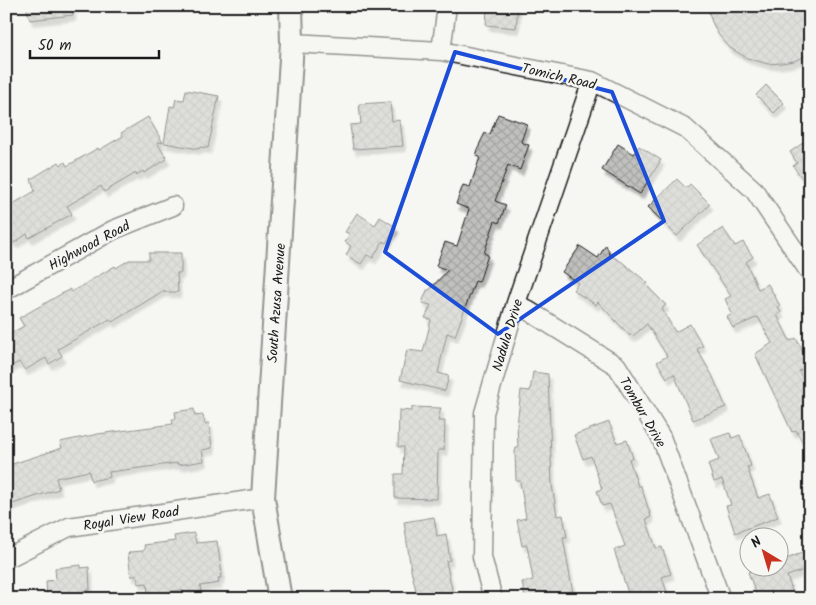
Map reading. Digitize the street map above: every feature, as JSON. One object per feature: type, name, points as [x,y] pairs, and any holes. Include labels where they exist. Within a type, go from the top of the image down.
[{"type":"street","name":"South Azusa Avenue","points":[[280,599],[263,498],[292,43],[291,6]]},
{"type":"street","points":[[441,51],[447,6]]},
{"type":"street","name":"Tomich Road","points":[[292,43],[441,51],[592,81],[685,128],[754,190],[810,274]]},
{"type":"street","name":"Nadula Drive","points":[[493,599],[482,557],[484,413],[516,303],[592,81]]},
{"type":"street","name":"Highwood Road","points":[[6,290],[113,230],[174,206]]},
{"type":"street","name":"Tombur Drive","points":[[516,303],[617,366],[660,437],[721,599]]},
{"type":"street","name":"Royal View Road","points":[[6,559],[69,527],[263,498]]},
{"type":"highlighted area","points":[[455,52],[612,92],[664,221],[498,334],[385,252]]},
{"type":"building","points":[[26,6],[72,6],[73,15],[30,20]]},
{"type":"building","points":[[487,6],[518,6],[516,28],[486,25]]},
{"type":"building","points":[[707,6],[810,6],[810,54],[794,61],[768,64],[747,58],[730,48],[718,34]]},
{"type":"building","points":[[766,85],[784,103],[774,113],[756,95]]},
{"type":"building","points":[[186,90],[219,96],[208,148],[200,147],[199,149],[164,143],[170,106],[174,107],[176,99],[184,100]]},
{"type":"building","points":[[390,102],[392,121],[400,120],[403,146],[353,149],[350,125],[361,124],[359,104]]},
{"type":"building","points":[[498,114],[527,124],[521,142],[529,145],[520,170],[508,165],[495,201],[506,205],[499,223],[495,221],[484,253],[488,255],[479,282],[475,281],[455,336],[447,333],[438,373],[449,376],[445,391],[400,380],[407,350],[423,352],[431,320],[425,318],[431,305],[422,303],[427,290],[448,270],[436,266],[445,242],[457,246],[469,209],[456,204],[463,185],[470,187],[480,157],[476,156],[480,143],[485,133],[490,134]]},
{"type":"building","points":[[148,117],[163,143],[157,142],[167,159],[144,173],[143,171],[136,175],[136,173],[104,192],[101,186],[67,206],[72,214],[29,238],[27,234],[14,243],[11,241],[6,233],[6,208],[35,191],[31,179],[59,162],[61,165],[65,162],[67,166],[98,148],[99,150],[123,136],[121,133]]},
{"type":"building","points":[[810,138],[810,189],[793,166],[797,163],[790,152]]},
{"type":"building","points":[[618,144],[634,154],[639,146],[661,160],[640,194],[602,170]]},
{"type":"building","points":[[677,179],[686,188],[690,184],[710,204],[677,236],[648,207]]},
{"type":"building","points":[[357,213],[375,225],[380,217],[396,227],[386,243],[383,241],[373,258],[367,255],[361,264],[346,255],[351,246],[345,242],[350,234],[345,232]]},
{"type":"building","points":[[723,228],[735,246],[743,242],[753,257],[746,262],[758,289],[768,284],[780,306],[778,307],[781,313],[777,315],[790,341],[796,338],[810,365],[799,371],[810,393],[810,458],[796,430],[792,432],[755,354],[772,343],[758,317],[733,328],[727,317],[732,314],[725,299],[731,296],[697,245]]},
{"type":"building","points":[[606,245],[610,255],[648,283],[646,285],[666,305],[662,309],[675,332],[690,324],[703,346],[697,349],[712,375],[726,407],[693,420],[674,374],[667,378],[657,362],[667,356],[647,324],[633,336],[631,334],[630,336],[598,302],[596,305],[573,290],[578,283],[562,272],[580,246],[598,258]]},
{"type":"building","points":[[149,253],[181,253],[181,273],[177,273],[178,292],[165,292],[165,290],[112,322],[110,319],[58,349],[62,356],[49,364],[46,358],[25,370],[19,362],[6,369],[6,336],[24,326],[19,318],[70,289],[71,292],[115,266],[116,268],[129,260],[149,260]]},
{"type":"building","points":[[533,372],[548,374],[552,485],[557,516],[563,515],[567,537],[563,537],[574,599],[525,599],[522,582],[533,580],[527,545],[522,546],[517,520],[526,518],[520,481],[516,481],[515,452],[516,448],[518,448],[517,425],[521,390],[530,391]]},
{"type":"building","points":[[412,407],[441,408],[438,421],[445,421],[444,450],[438,450],[437,499],[395,498],[395,474],[403,474],[404,447],[398,447],[399,410],[412,411]]},
{"type":"building","points":[[194,409],[195,416],[203,415],[205,424],[209,423],[212,448],[202,450],[204,461],[109,472],[110,477],[91,481],[89,471],[56,478],[59,489],[6,506],[6,466],[62,448],[60,442],[98,434],[173,424],[172,419],[176,419],[175,412]]},
{"type":"building","points":[[609,422],[617,443],[627,440],[633,458],[629,459],[638,486],[641,486],[651,517],[646,519],[656,548],[662,547],[671,574],[662,577],[669,599],[630,599],[614,550],[625,546],[610,504],[602,506],[597,491],[602,489],[591,456],[583,459],[574,435]]},
{"type":"building","points":[[730,433],[732,438],[740,435],[751,466],[747,467],[758,498],[770,494],[778,517],[748,528],[738,528],[738,532],[735,533],[726,506],[731,505],[722,479],[714,482],[708,464],[719,460],[711,439]]},
{"type":"building","points":[[434,517],[437,536],[446,534],[450,560],[446,561],[454,599],[418,599],[411,570],[404,522]]},
{"type":"building","points":[[194,533],[196,543],[217,541],[222,574],[220,574],[221,578],[218,578],[219,583],[200,586],[201,592],[182,595],[182,590],[148,594],[147,583],[138,584],[137,576],[131,576],[128,554],[130,552],[143,551],[145,549],[144,545],[175,541],[174,536]]},
{"type":"building","points":[[810,550],[810,568],[788,576],[788,558]]},
{"type":"building","points":[[81,565],[81,568],[89,567],[90,590],[83,590],[83,599],[47,599],[46,581],[56,580],[55,568]]},
{"type":"building","points":[[750,578],[788,578],[795,599],[758,599]]}]
